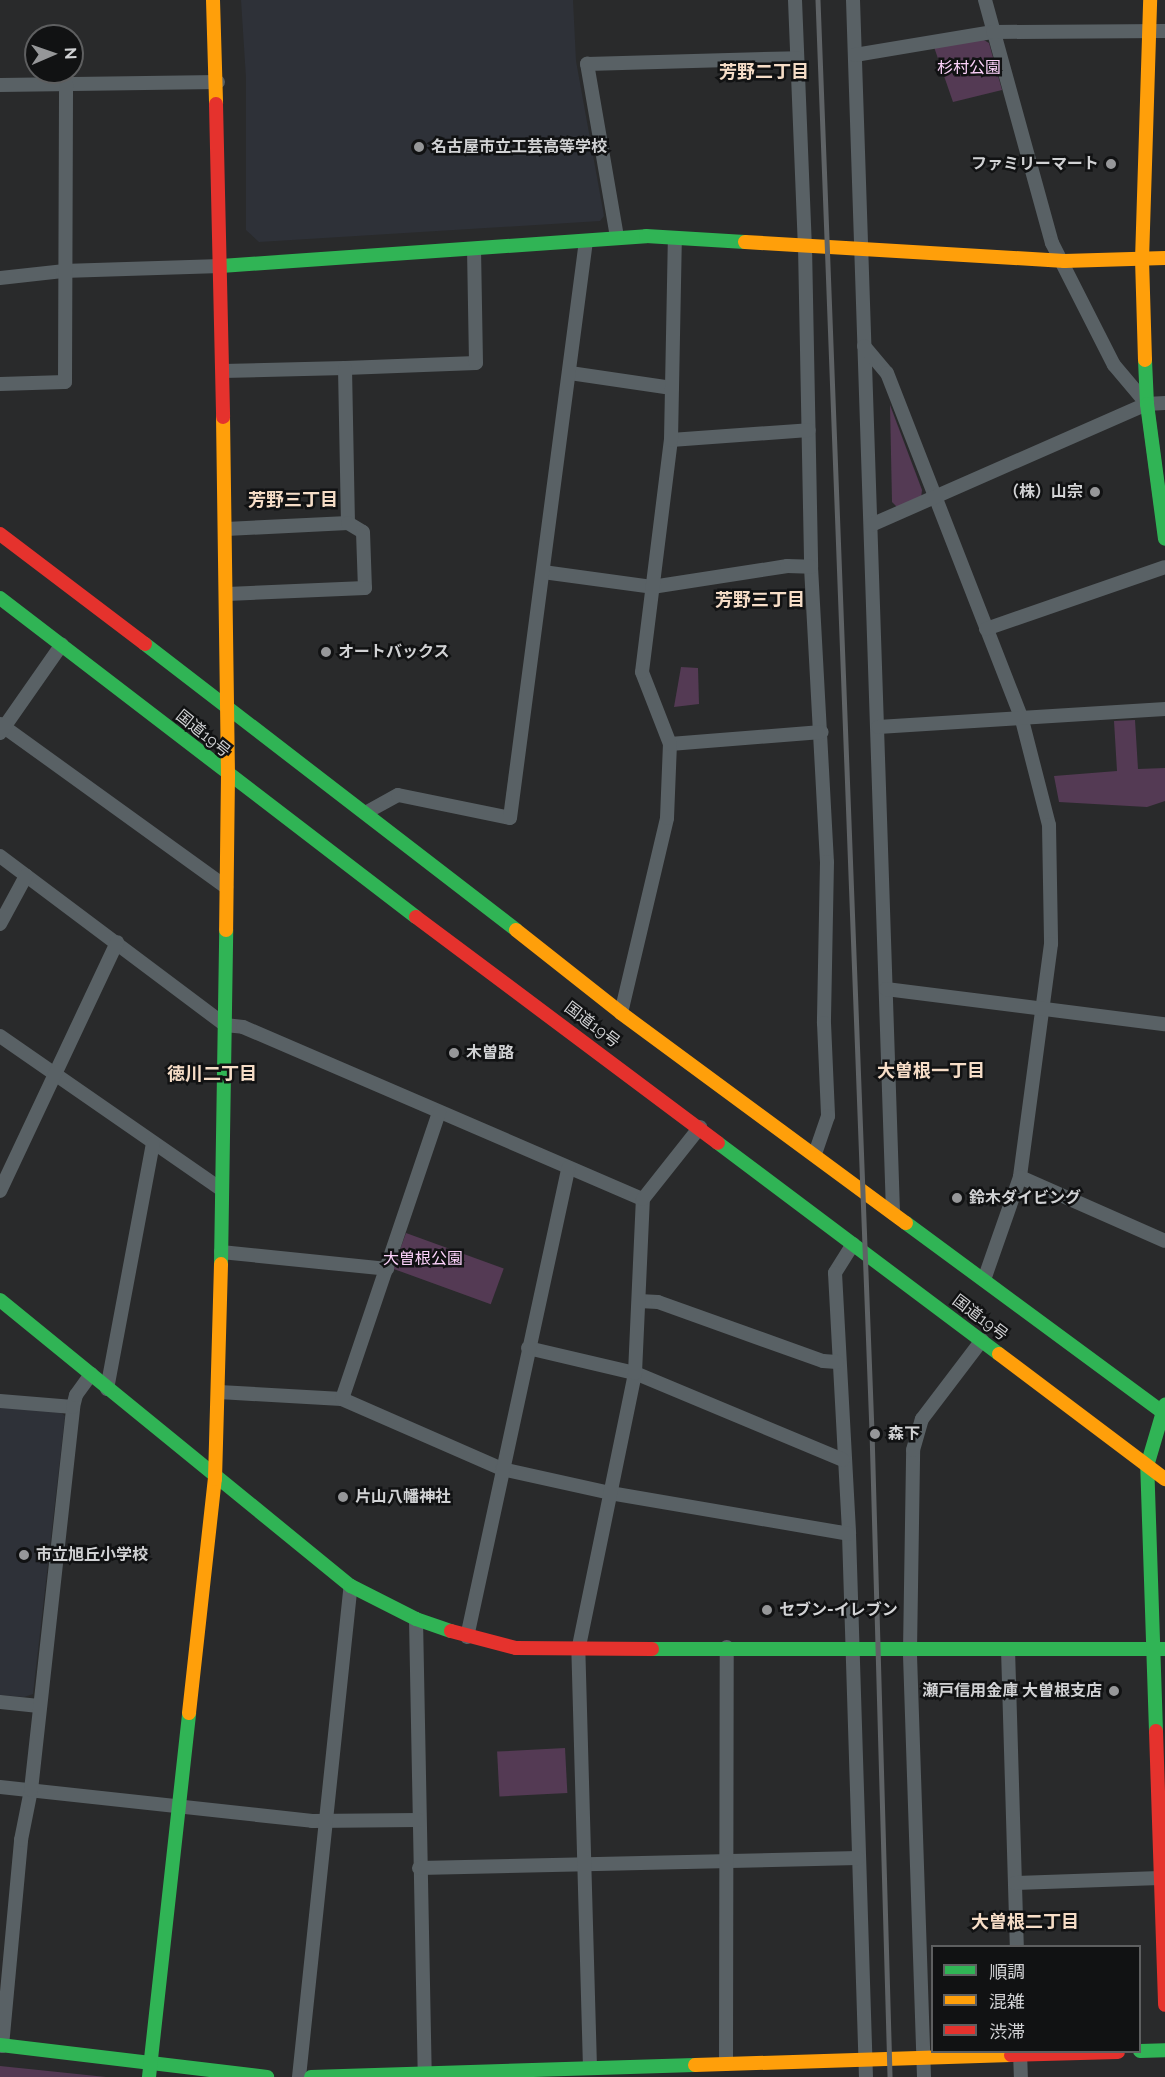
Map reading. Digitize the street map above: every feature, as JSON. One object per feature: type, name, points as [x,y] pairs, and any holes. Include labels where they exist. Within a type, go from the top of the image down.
[{"type":"main road","points":[[150,2071],[215,1479],[219,1392],[228,775],[218,82],[213,0]]},
{"type":"main road","points":[[1150,0],[1142,260],[1148,404],[1165,539]]},
{"type":"main road","points":[[221,266],[617,237],[675,238],[1064,261],[1165,258]]},
{"type":"main road","name":"国道19号","points":[[0,534],[368,812],[621,1013],[1164,1410]]},
{"type":"main road","name":"国道19号","points":[[0,598],[228,775],[700,1127],[1165,1479]]},
{"type":"main road","points":[[0,1300],[215,1479],[351,1586],[416,1619],[467,1637],[516,1648],[578,1651],[727,1647],[909,1651],[1159,1649]]},
{"type":"main road","points":[[1164,1410],[1147,1466],[1159,1649],[1165,2005]]},
{"type":"main road","points":[[1,2046],[150,2071],[267,2077]]},
{"type":"main road","points":[[1141,2051],[1165,2050]]},
{"type":"main road","points":[[311,2077],[1020,2053]]},
{"type":"street","points":[[795,0],[806,246],[812,567],[827,862],[824,1023],[828,1116],[815,1153]]},
{"type":"street","points":[[853,0],[893,1213]]},
{"type":"street","points":[[985,0],[1052,243],[1064,261],[1114,365],[1148,404]]},
{"type":"street","points":[[855,55],[993,32],[1165,31]]},
{"type":"street","points":[[617,237],[587,64],[797,58]]},
{"type":"street","points":[[84,84],[218,82]]},
{"type":"street","points":[[0,85],[66,84],[63,271],[65,382],[0,384]]},
{"type":"street","points":[[621,1013],[667,818],[670,744],[642,672],[671,440],[675,238]]},
{"type":"street","points":[[368,812],[398,795],[510,818],[586,241]]},
{"type":"street","points":[[223,371],[476,363],[474,249]]},
{"type":"street","points":[[0,278],[63,271],[221,266]]},
{"type":"street","points":[[864,346],[887,373],[1022,720],[1042,786],[1053,863],[1052,944],[1020,1177],[984,1280]]},
{"type":"street","points":[[345,368],[348,523]]},
{"type":"street","points":[[570,373],[672,388]]},
{"type":"street","points":[[871,525],[936,500],[1148,404],[1165,403]]},
{"type":"street","points":[[671,440],[809,430]]},
{"type":"street","points":[[226,529],[348,523],[363,532],[364,588],[227,594]]},
{"type":"street","points":[[543,572],[652,587],[787,566],[812,567]]},
{"type":"street","points":[[986,629],[1165,567]]},
{"type":"street","points":[[62,644],[1,728],[226,887]]},
{"type":"street","points":[[878,727],[1022,720],[1165,709]]},
{"type":"street","points":[[670,744],[822,732]]},
{"type":"street","points":[[0,856],[225,1025],[243,1027],[643,1199]]},
{"type":"street","points":[[0,924],[26,876]]},
{"type":"street","points":[[0,1191],[117,942]]},
{"type":"street","points":[[886,989],[1165,1024]]},
{"type":"street","points":[[0,1036],[221,1189]]},
{"type":"street","points":[[342,1400],[439,1112]]},
{"type":"street","points":[[590,2068],[578,1651],[635,1373],[643,1199],[700,1127]]},
{"type":"street","points":[[107,1389],[153,1144]]},
{"type":"street","points":[[467,1637],[568,1168]]},
{"type":"street","points":[[1020,1177],[1165,1241]]},
{"type":"street","points":[[853,1244],[835,1273],[837,1362],[849,1534],[866,2077]]},
{"type":"street","points":[[221,1252],[387,1269]]},
{"type":"street","points":[[639,1301],[658,1302],[822,1361],[837,1362]]},
{"type":"street","points":[[924,2077],[909,1651],[909,1511],[915,1433],[982,1340]]},
{"type":"street","points":[[528,1348],[635,1373],[843,1460]]},
{"type":"street","points":[[1,2046],[21,1840],[31,1790],[73,1407],[76,1395],[91,1374]]},
{"type":"street","points":[[219,1392],[342,1400],[502,1469],[610,1493],[849,1534]]},
{"type":"street","points":[[0,1401],[73,1407]]},
{"type":"street","points":[[299,2077],[351,1586]]},
{"type":"street","points":[[416,1619],[418,1820],[425,2073]]},
{"type":"street","points":[[726,2064],[727,1647]]},
{"type":"street","points":[[1008,1649],[1017,1945]]},
{"type":"street","points":[[0,1702],[39,1706]]},
{"type":"street","points":[[0,1787],[325,1821],[418,1820]]},
{"type":"street","points":[[419,1868],[858,1858]]},
{"type":"street","points":[[1015,1883],[1161,1869]]},
{"type":"street","points":[[1020,2053],[1021,2077]]},
{"type":"shaded area","name":"名古屋市立工芸高等学校","points":[[241,0],[573,0],[576,61],[604,216],[600,221],[259,242],[246,230],[246,78]]},
{"type":"shaded area","name":"市立旭丘小学校","points":[[0,1405],[59,1411],[65,1416],[33,1694],[24,1697],[0,1695]]},
{"type":"green space","name":"杉村公園","points":[[982,39],[989,43],[1002,90],[953,102],[934,47]]},
{"type":"green space","points":[[890,405],[922,490],[921,498],[897,507],[892,502]]},
{"type":"green space","points":[[681,667],[698,668],[699,704],[674,707]]},
{"type":"green space","points":[[1135,720],[1138,769],[1165,768],[1165,801],[1147,807],[1059,802],[1054,776],[1117,771],[1114,721]]},
{"type":"green space","name":"大曽根公園","points":[[406,1233],[504,1269],[491,1304],[393,1269]]},
{"type":"green space","points":[[565,1748],[567,1793],[499,1796],[497,1752]]},
{"type":"green space","points":[[0,2066],[106,2077],[0,2077]]},
{"type":"railway","points":[[818,0],[872,1431],[890,2077]]},
{"type":"traffic: fast","points":[[221,266],[646,236],[745,242]]},
{"type":"traffic: fast","points":[[1145,360],[1147,404],[1165,539]]},
{"type":"traffic: fast","points":[[0,598],[416,917]]},
{"type":"traffic: fast","points":[[145,644],[516,930]]},
{"type":"traffic: fast","points":[[221,1264],[226,930]]},
{"type":"traffic: fast","points":[[718,1143],[999,1354]]},
{"type":"traffic: fast","points":[[906,1223],[1165,1414]]},
{"type":"traffic: fast","points":[[0,1300],[351,1586],[416,1619],[451,1631]]},
{"type":"traffic: fast","points":[[1156,1731],[1147,1466],[1165,1405]]},
{"type":"traffic: fast","points":[[652,1649],[1165,1649]]},
{"type":"traffic: fast","points":[[149,2077],[189,1713]]},
{"type":"traffic: fast","points":[[0,2045],[267,2077]]},
{"type":"traffic: fast","points":[[1141,2051],[1165,2050]]},
{"type":"traffic: fast","points":[[311,2077],[695,2065]]},
{"type":"traffic: slow","points":[[213,0],[216,104]]},
{"type":"traffic: slow","points":[[1145,360],[1142,260],[1150,0]]},
{"type":"traffic: slow","points":[[745,242],[1064,261],[1165,258]]},
{"type":"traffic: slow","points":[[223,417],[228,775],[226,930]]},
{"type":"traffic: slow","points":[[516,930],[621,1013],[906,1223]]},
{"type":"traffic: slow","points":[[189,1713],[215,1479],[221,1264]]},
{"type":"traffic: slow","points":[[999,1354],[1165,1479]]},
{"type":"traffic: slow","points":[[695,2065],[1011,2055]]},
{"type":"traffic: jam","points":[[216,104],[223,417]]},
{"type":"traffic: jam","points":[[0,534],[145,644]]},
{"type":"traffic: jam","points":[[416,917],[718,1143]]},
{"type":"traffic: jam","points":[[451,1631],[516,1648],[652,1649]]},
{"type":"traffic: jam","points":[[1156,1731],[1165,2005]]},
{"type":"traffic: jam","points":[[1011,2055],[1082,2053]]},
{"type":"place","name":"名古屋市立工芸高等学校","points":[[419,147]]},
{"type":"place","name":"ファミリーマート","points":[[1111,164]]},
{"type":"place","name":"（株）山宗","points":[[1095,492]]},
{"type":"place","name":"オートバックス","points":[[326,652]]},
{"type":"place","name":"木曽路","points":[[454,1053]]},
{"type":"place","name":"鈴木ダイビング","points":[[957,1198]]},
{"type":"place","name":"森下","points":[[875,1434]]},
{"type":"place","name":"片山八幡神社","points":[[343,1497]]},
{"type":"place","name":"市立旭丘小学校","points":[[24,1555]]},
{"type":"place","name":"セブン-イレブン","points":[[767,1610]]},
{"type":"place","name":"瀬戸信用金庫 大曽根支店","points":[[1114,1691]]},
{"type":"district","name":"芳野二丁目","points":[[764,72]]},
{"type":"district","name":"芳野三丁目","points":[[293,500]]},
{"type":"district","name":"芳野三丁目","points":[[760,600]]},
{"type":"district","name":"大曽根一丁目","points":[[931,1071]]},
{"type":"district","name":"徳川二丁目","points":[[212,1074]]},
{"type":"district","name":"大曽根二丁目","points":[[1025,1922]]}]
